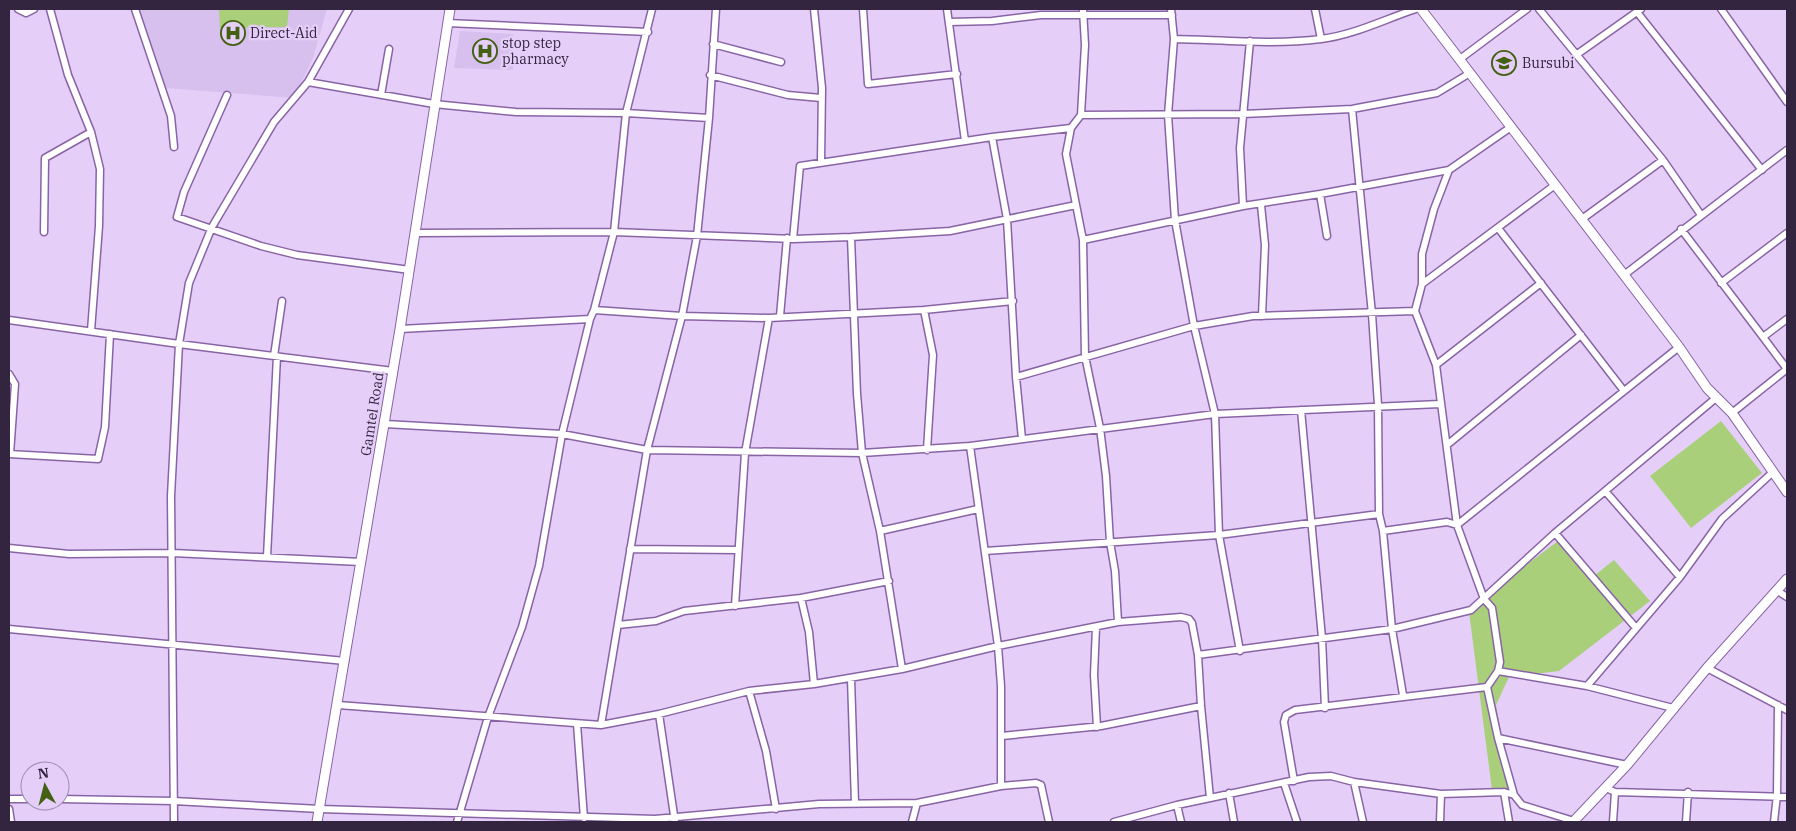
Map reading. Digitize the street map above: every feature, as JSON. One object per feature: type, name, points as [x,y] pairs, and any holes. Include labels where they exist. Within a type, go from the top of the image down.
[{"type":"street","points":[[18,9],[26,13],[34,9]]},
{"type":"street","points":[[50,9],[68,75],[91,132],[100,169],[99,226],[91,331]]},
{"type":"street","points":[[135,9],[171,116],[174,146]]},
{"type":"street","points":[[174,822],[172,496],[179,344],[189,283],[212,228],[274,122],[308,82],[349,9]]},
{"type":"street","name":"Gamtel Road","points":[[317,822],[410,270],[450,9]]},
{"type":"street","points":[[457,822],[488,717],[522,627],[539,566],[562,434],[590,318],[594,310],[614,232],[626,114],[648,32],[652,9]]},
{"type":"street","points":[[601,725],[646,450],[682,316],[696,236],[709,118],[710,75],[716,9]]},
{"type":"street","points":[[814,9],[821,98],[821,162]]},
{"type":"street","points":[[863,9],[868,84],[957,74]]},
{"type":"street","points":[[947,9],[965,142]]},
{"type":"street","points":[[1315,9],[1321,39]]},
{"type":"street","points":[[1174,39],[1250,41],[1321,39],[1354,32],[1379,21],[1416,9]]},
{"type":"street","points":[[1422,9],[1716,398],[1732,413],[1787,492]]},
{"type":"street","points":[[1460,60],[1527,9]]},
{"type":"street","points":[[1539,9],[1663,160],[1701,215]]},
{"type":"street","points":[[1722,9],[1787,102]]},
{"type":"street","points":[[1576,55],[1639,10],[1762,170]]},
{"type":"street","points":[[949,22],[992,21],[1083,12],[1171,12],[1174,39],[1168,115],[1175,220],[1194,326],[1215,414],[1219,535],[1240,651]]},
{"type":"street","points":[[1083,12],[1085,45],[1082,115],[1071,128],[1066,154],[1083,240],[1085,356],[1100,428],[1106,476],[1118,622]]},
{"type":"street","points":[[447,23],[648,32]]},
{"type":"street","points":[[1243,206],[1240,148],[1250,41]]},
{"type":"street","points":[[713,44],[781,62]]},
{"type":"street","points":[[381,95],[388,49]]},
{"type":"street","points":[[1082,115],[1242,114],[1352,109],[1437,93],[1470,73]]},
{"type":"street","points":[[710,75],[788,95],[821,98]]},
{"type":"street","points":[[308,82],[434,104],[516,112],[709,118]]},
{"type":"street","points":[[227,95],[184,192],[177,217],[261,246],[297,255],[410,270]]},
{"type":"street","points":[[1352,109],[1372,314],[1378,405],[1379,514],[1383,531],[1392,629],[1403,695]]},
{"type":"street","points":[[1083,240],[1243,206],[1449,170],[1511,127]]},
{"type":"street","points":[[780,316],[800,166],[992,137],[1071,128]]},
{"type":"street","points":[[44,232],[45,158],[91,132]]},
{"type":"street","points":[[992,137],[1007,219],[1016,377],[1022,440]]},
{"type":"street","points":[[1624,275],[1787,150]]},
{"type":"street","points":[[1582,219],[1663,160]]},
{"type":"street","points":[[1449,170],[1434,209],[1422,254],[1422,284],[1415,311],[1436,365],[1457,525],[1484,599],[1492,608],[1500,662],[1498,671],[1487,687],[1498,738],[1514,795],[1522,805],[1574,822],[1627,765],[1707,668],[1787,579]]},
{"type":"street","points":[[1422,284],[1555,184]]},
{"type":"street","points":[[1320,194],[1327,236]]},
{"type":"street","points":[[1261,204],[1265,246],[1262,316]]},
{"type":"street","points":[[416,233],[614,232],[790,238],[851,237],[950,231],[1076,205]]},
{"type":"street","points":[[1498,228],[1624,391]]},
{"type":"street","points":[[1681,230],[1787,369],[1732,413]]},
{"type":"street","points":[[1721,282],[1787,233]]},
{"type":"street","points":[[851,237],[852,312],[862,453],[880,531],[902,669]]},
{"type":"street","points":[[1436,365],[1541,283]]},
{"type":"street","points":[[267,557],[275,356],[282,301]]},
{"type":"street","points":[[594,310],[682,316],[769,318],[852,312],[924,310],[1013,301]]},
{"type":"street","points":[[924,310],[933,355],[927,450]]},
{"type":"street","points":[[1016,377],[1194,326],[1262,316],[1372,314],[1415,311]]},
{"type":"street","points":[[400,330],[590,318]]},
{"type":"street","points":[[736,606],[745,453],[769,318]]},
{"type":"street","points":[[1763,337],[1787,319]]},
{"type":"street","points":[[9,320],[179,344],[393,370]]},
{"type":"street","points":[[9,374],[15,384],[9,454],[98,459],[105,427],[110,334]]},
{"type":"street","points":[[1447,445],[1581,335]]},
{"type":"street","points":[[1457,525],[1679,347]]},
{"type":"street","points":[[1198,656],[1392,629],[1461,614],[1471,610],[1555,532],[1606,492],[1716,398]]},
{"type":"street","points":[[384,424],[562,434],[646,450],[745,453],[862,453],[970,446],[1215,414],[1378,405],[1440,404]]},
{"type":"street","points":[[1301,410],[1322,638],[1325,708]]},
{"type":"street","points":[[970,446],[998,646],[1002,736],[1001,786]]},
{"type":"street","points":[[1587,686],[1680,577],[1722,519],[1773,472]]},
{"type":"street","points":[[1606,492],[1680,577]]},
{"type":"street","points":[[880,531],[978,509]]},
{"type":"street","points":[[985,551],[1219,535],[1379,514]]},
{"type":"street","points":[[1383,531],[1447,522],[1457,525]]},
{"type":"street","points":[[1555,532],[1636,628]]},
{"type":"street","points":[[9,548],[69,554],[172,553],[361,562]]},
{"type":"street","points":[[630,549],[738,550]]},
{"type":"street","points":[[618,625],[656,621],[684,611],[801,598],[889,581]]},
{"type":"street","points":[[1776,590],[1787,596]]},
{"type":"street","points":[[801,598],[809,632],[814,684]]},
{"type":"street","points":[[338,705],[601,725],[659,714],[749,691],[814,684],[902,669],[998,646],[1118,622],[1181,617],[1189,619],[1192,623],[1198,656],[1210,798]]},
{"type":"street","points":[[1096,627],[1094,676],[1097,726]]},
{"type":"street","points":[[9,629],[345,661]]},
{"type":"street","points":[[1707,668],[1787,710]]},
{"type":"street","points":[[1498,671],[1587,686],[1673,708]]},
{"type":"street","points":[[851,678],[855,803]]},
{"type":"street","points":[[1294,781],[1284,722],[1286,715],[1295,710],[1325,708],[1403,695],[1487,687]]},
{"type":"street","points":[[749,691],[766,750],[776,809]]},
{"type":"street","points":[[1774,822],[1777,796],[1778,705]]},
{"type":"street","points":[[1002,736],[1097,726],[1201,706]]},
{"type":"street","points":[[659,714],[675,819]]},
{"type":"street","points":[[577,724],[584,818]]},
{"type":"street","points":[[1498,738],[1627,765]]},
{"type":"street","points":[[1114,822],[1229,793],[1331,776],[1354,782],[1442,794],[1504,792],[1514,795]]},
{"type":"street","points":[[1354,782],[1363,822]]},
{"type":"street","points":[[70,799],[174,801],[320,809],[584,818],[675,819],[855,803],[917,804],[1001,786],[1036,783],[1041,785],[1049,822]]},
{"type":"street","points":[[1284,783],[1297,822]]},
{"type":"street","points":[[1606,788],[1615,792],[1688,792],[1787,797]]},
{"type":"street","points":[[1504,792],[1509,822]]},
{"type":"street","points":[[1613,822],[1615,792]]},
{"type":"street","points":[[1686,822],[1688,792]]},
{"type":"street","points":[[1229,793],[1234,822]]},
{"type":"street","points":[[1440,822],[1442,794]]},
{"type":"street","points":[[912,822],[917,804]]},
{"type":"street","points":[[1177,805],[1181,822]]},
{"type":"street","points":[[9,809],[11,822]]},
{"type":"shaded area","name":"Direct-Aid","points":[[139,9],[327,9],[313,58],[294,98],[165,88]]},
{"type":"shaded area","name":"stop step pharmacy","points":[[460,31],[513,34],[513,70],[454,68]]},
{"type":"green space","points":[[219,9],[289,9],[287,27],[220,28]]},
{"type":"green space","points":[[1721,421],[1762,473],[1691,528],[1650,476]]},
{"type":"green space","points":[[1558,541],[1590,579],[1614,560],[1650,601],[1559,671],[1509,677],[1496,705],[1511,788],[1492,790],[1469,612],[1492,591]]},
{"type":"place","name":"Direct-Aid","points":[[233,33]]},
{"type":"place","name":"stop step pharmacy","points":[[485,51]]},
{"type":"place","name":"Bursubi","points":[[1504,63]]}]
